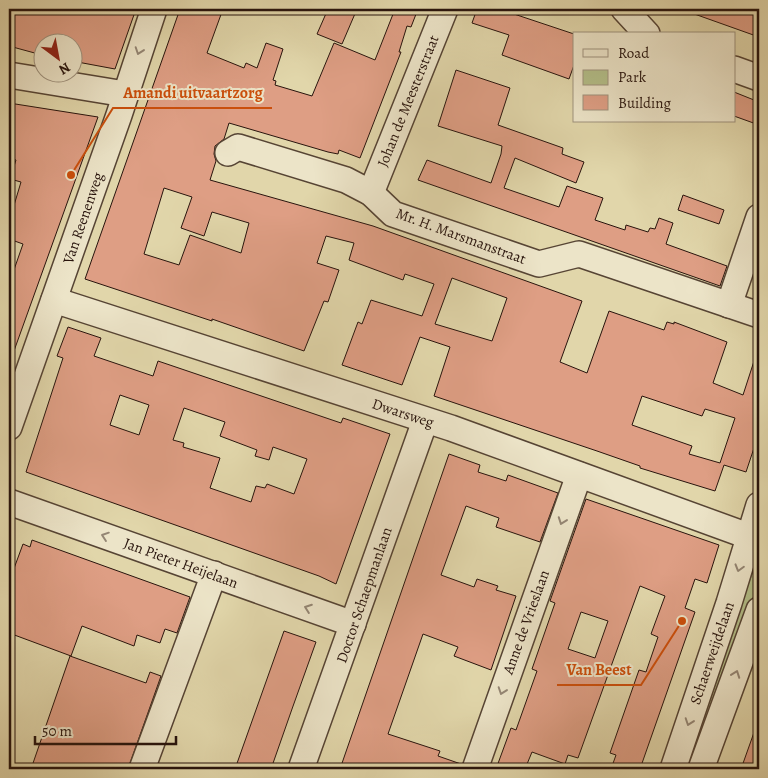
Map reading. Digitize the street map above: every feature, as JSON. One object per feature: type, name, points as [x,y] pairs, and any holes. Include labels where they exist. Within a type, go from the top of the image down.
[{"type":"street","name":"Van Reenenweg","points":[[9,427],[154,9]]},
{"type":"street","name":"Johan de Meesterstraat","points":[[371,193],[446,9]]},
{"type":"street","points":[[736,70],[759,78]]},
{"type":"street","points":[[9,75],[125,94]]},
{"type":"street","name":"Mr. H. Marsmanstraat","points":[[228,153],[238,148],[346,180],[371,193],[393,214],[540,264],[579,254],[759,315]]},
{"type":"street","points":[[729,305],[759,217]]},
{"type":"street","name":"Dwarsweg","points":[[54,300],[425,421],[754,537]]},
{"type":"street","name":"Doctor Schaepmanlaan","points":[[302,769],[425,421]]},
{"type":"street","name":"Anne de Vrieslaan","points":[[475,769],[579,476]]},
{"type":"street","name":"Jan Pieter Heijelaan","points":[[9,502],[354,624]]},
{"type":"street","name":"Schaerweijdelaan","points":[[673,769],[729,603],[754,537],[759,505]]},
{"type":"street","points":[[142,769],[214,574]]},
{"type":"street","name":"Schaerweijdelaan","points":[[701,769],[759,610]]},
{"type":"green space","points":[[759,555],[759,598],[697,769],[680,769]]},
{"type":"building","points":[[9,9],[136,9],[115,69],[82,63],[82,32],[32,32],[32,52],[9,46]]},
{"type":"building","points":[[180,9],[223,9],[207,53],[244,68],[246,63],[257,68],[266,43],[283,49],[273,80],[276,81],[275,85],[312,96],[334,43],[375,60],[395,9],[418,9],[411,27],[407,26],[399,52],[401,52],[360,158],[339,150],[338,154],[328,152],[229,123],[224,139],[215,146],[214,154],[216,161],[210,180],[373,226],[582,301],[560,362],[587,373],[609,311],[664,330],[667,322],[674,324],[674,322],[727,342],[713,383],[743,395],[756,355],[759,356],[759,433],[746,472],[724,465],[715,491],[640,468],[640,466],[434,396],[450,347],[420,337],[402,385],[342,365],[358,322],[362,324],[371,300],[422,316],[434,284],[405,274],[403,280],[349,260],[354,243],[326,236],[317,263],[339,270],[328,302],[324,301],[304,351],[212,319],[212,321],[85,279]],"holes":[[[164,188],[192,197],[181,228],[204,236],[212,212],[249,223],[241,253],[190,235],[179,265],[144,254]],[[452,278],[507,298],[492,341],[435,324]],[[642,396],[702,416],[705,409],[735,418],[720,463],[689,454],[692,446],[632,425]]]},
{"type":"building","points":[[328,9],[357,9],[342,44],[317,34]]},
{"type":"building","points":[[477,9],[499,9],[573,34],[573,68],[569,79],[502,55],[509,35],[472,23]]},
{"type":"building","points":[[686,9],[746,9],[759,13],[759,37],[686,11]]},
{"type":"building","points":[[456,70],[510,88],[498,125],[563,148],[562,154],[584,162],[576,183],[515,158],[504,188],[559,207],[567,186],[603,198],[595,220],[625,230],[626,225],[648,232],[650,228],[655,229],[659,218],[673,223],[666,244],[727,266],[720,286],[418,180],[427,160],[491,183],[502,146],[438,126]]},
{"type":"building","points":[[736,93],[759,102],[759,125],[736,117]]},
{"type":"building","points":[[9,103],[98,117],[10,362],[9,284],[23,244],[9,239],[9,222],[21,182],[10,179],[16,160],[9,158]]},
{"type":"building","points":[[683,195],[724,210],[719,224],[678,210]]},
{"type":"building","points":[[68,327],[101,338],[94,356],[153,376],[158,361],[341,423],[343,418],[390,434],[336,584],[319,576],[26,472],[63,358],[57,356]],"holes":[[[120,395],[149,405],[139,435],[110,425]],[[184,408],[225,422],[220,436],[257,450],[255,456],[269,460],[273,447],[307,459],[294,494],[267,484],[265,488],[256,486],[251,502],[210,488],[220,458],[183,447],[184,443],[173,440]]]},
{"type":"building","points":[[449,454],[480,465],[478,472],[506,481],[508,475],[558,493],[540,542],[496,527],[499,518],[466,506],[441,575],[474,587],[477,579],[498,586],[496,590],[516,596],[491,670],[454,656],[458,647],[423,634],[388,734],[440,751],[438,756],[461,764],[461,769],[340,769]]},
{"type":"building","points":[[586,499],[719,545],[707,583],[695,579],[685,608],[695,612],[640,769],[611,769],[616,755],[610,753],[639,670],[646,672],[658,637],[651,634],[665,596],[640,586],[578,758],[568,755],[565,764],[532,752],[525,769],[496,769],[511,728],[516,730],[537,671],[532,669],[555,603],[550,601]],"holes":[[[581,612],[608,621],[595,658],[568,649]]]},
{"type":"building","points":[[32,540],[190,597],[177,633],[165,629],[160,643],[137,635],[134,646],[82,626],[71,656],[9,633],[9,582],[23,544],[30,547]]},
{"type":"building","points":[[284,631],[316,642],[271,769],[235,769]]},
{"type":"building","points":[[70,656],[146,683],[150,672],[161,676],[128,769],[31,769]]},
{"type":"building","points":[[757,724],[759,724],[759,769],[741,769]]},
{"type":"place","name":"Amandi uitvaartzorg","points":[[71,175]]},
{"type":"place","name":"Van Beest","points":[[682,621]]}]
